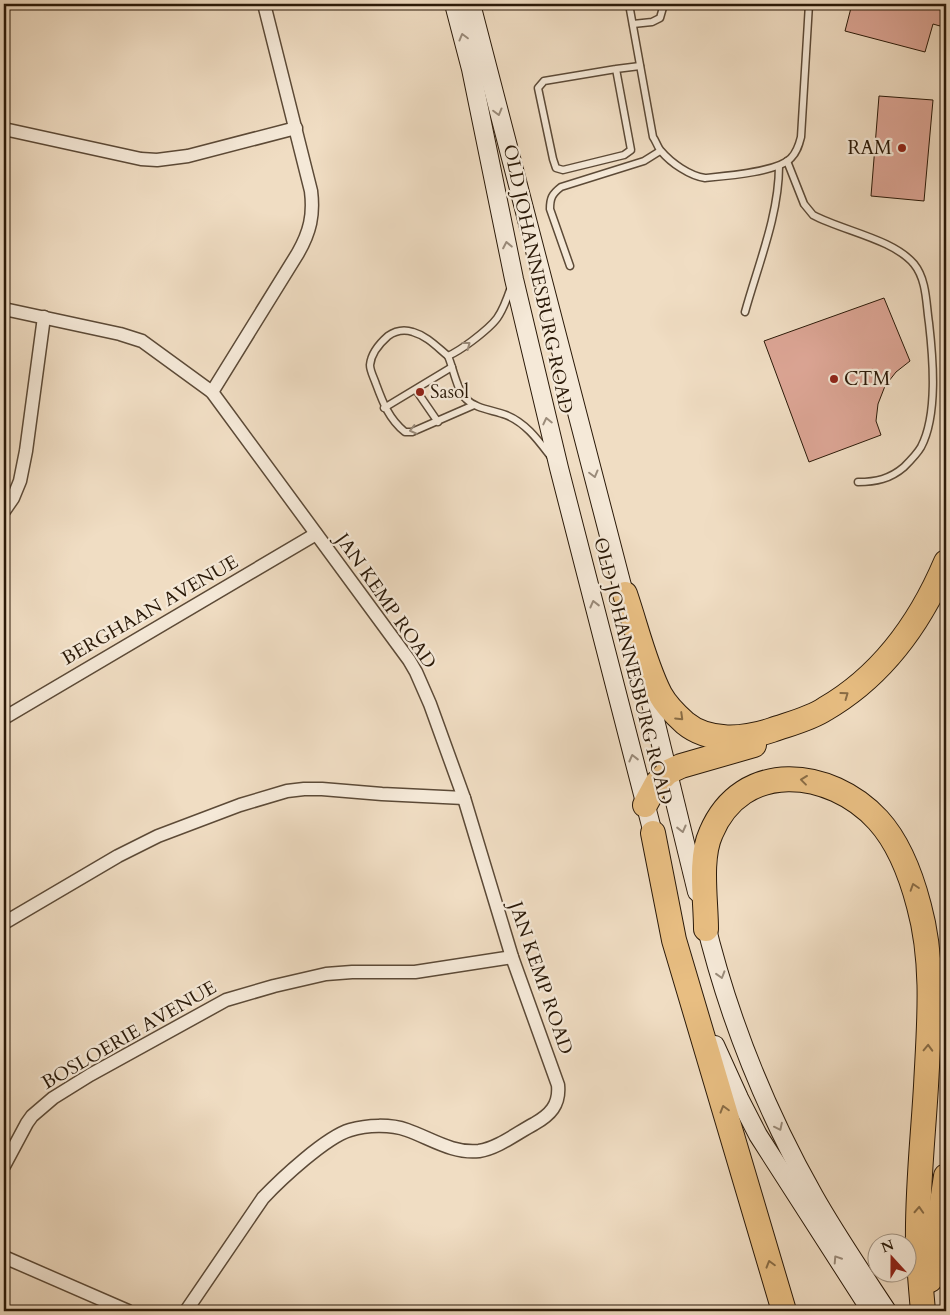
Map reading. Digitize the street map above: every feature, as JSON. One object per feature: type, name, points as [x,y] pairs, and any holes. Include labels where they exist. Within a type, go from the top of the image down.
[{"type":"highway","points":[[646,805],[657,783],[668,772],[681,766],[774,738],[808,722],[866,679],[896,647],[924,608],[946,562]]},
{"type":"highway","points":[[625,594],[661,696],[670,708],[687,724],[713,735],[740,738],[760,734],[824,710]]},
{"type":"highway","points":[[706,929],[706,847],[719,817],[728,805],[740,794],[754,787],[769,781],[785,779],[800,779],[827,785],[842,791],[865,807],[894,840],[920,906],[928,944],[927,1060],[918,1220],[919,1258],[924,1311]]},
{"type":"highway","points":[[653,833],[674,940],[784,1311]]},
{"type":"highway","points":[[924,1311],[946,1176]]},
{"type":"main road","name":"OLD JOHANNESBURG ROAD","points":[[454,4],[482,118],[514,279],[559,468],[653,833],[708,1026],[722,1062],[758,1135],[868,1298],[887,1311]]},
{"type":"main road","name":"OLD JOHANNESBURG ROAD","points":[[471,4],[625,594],[706,929],[729,1003],[751,1064],[771,1111],[868,1298]]},
{"type":"street","points":[[212,392],[308,235],[312,219],[312,199],[264,4]]},
{"type":"street","points":[[4,129],[141,159],[157,160],[188,156],[296,128]]},
{"type":"street","name":"JAN KEMP ROAD","points":[[4,309],[132,337],[142,341],[212,392],[416,672],[430,704],[464,798],[512,957],[558,1085],[557,1103],[552,1110],[541,1119],[492,1147],[478,1151],[456,1150],[397,1127],[359,1128],[340,1134],[314,1152],[264,1198],[186,1311]]},
{"type":"street","points":[[4,511],[18,490],[22,471],[44,318]]},
{"type":"street","name":"BERGHAAN AVENUE","points":[[4,718],[316,534]]},
{"type":"street","points":[[4,923],[118,856],[158,836],[240,805],[287,791],[304,788],[464,798]]},
{"type":"street","name":"BOSLOERIE AVENUE","points":[[4,1166],[32,1116],[53,1098],[211,1006],[274,986],[326,974],[415,972],[512,957]]},
{"type":"street","points":[[4,1257],[128,1311]]},
{"type":"lane","points":[[630,4],[654,137],[660,151],[687,173],[697,177],[717,177],[774,168],[795,154],[801,137],[809,4]]},
{"type":"lane","points":[[633,24],[652,22],[660,18],[664,4]]},
{"type":"lane","points":[[616,69],[631,150],[624,155],[563,170],[556,168],[550,150],[538,88],[544,81],[616,69],[640,66]]},
{"type":"lane","points":[[570,266],[550,210],[550,200],[553,193],[561,187],[644,161],[660,151]]},
{"type":"lane","points":[[787,161],[804,204],[813,215],[898,249],[913,263],[922,277],[933,370],[933,393],[928,430],[921,448],[898,471],[886,479],[858,482]]},
{"type":"lane","points":[[745,312],[776,206],[779,188],[779,166]]},
{"type":"lane","points":[[448,356],[462,350],[488,330],[496,321],[514,279]]},
{"type":"lane","points":[[474,405],[438,422],[412,432],[405,432],[395,424],[384,408],[370,366],[373,355],[382,341],[391,333],[400,330],[413,332],[430,341],[448,356],[465,398],[474,405],[505,415],[524,425],[559,468]]},
{"type":"lane","points":[[384,408],[452,367]]},
{"type":"lane","points":[[416,390],[438,422]]},
{"type":"building","points":[[852,4],[946,4],[940,26],[933,24],[925,52],[845,31]]},
{"type":"building","name":"RAM","points":[[879,96],[933,100],[924,201],[871,196]]},
{"type":"building","name":"CTM","points":[[884,298],[910,361],[896,372],[885,386],[878,404],[876,421],[881,435],[809,462],[764,341]]},
{"type":"place","name":"RAM","points":[[902,148]]},
{"type":"place","name":"CTM","points":[[834,379]]},
{"type":"place","name":"Sasol","points":[[420,392]]}]
